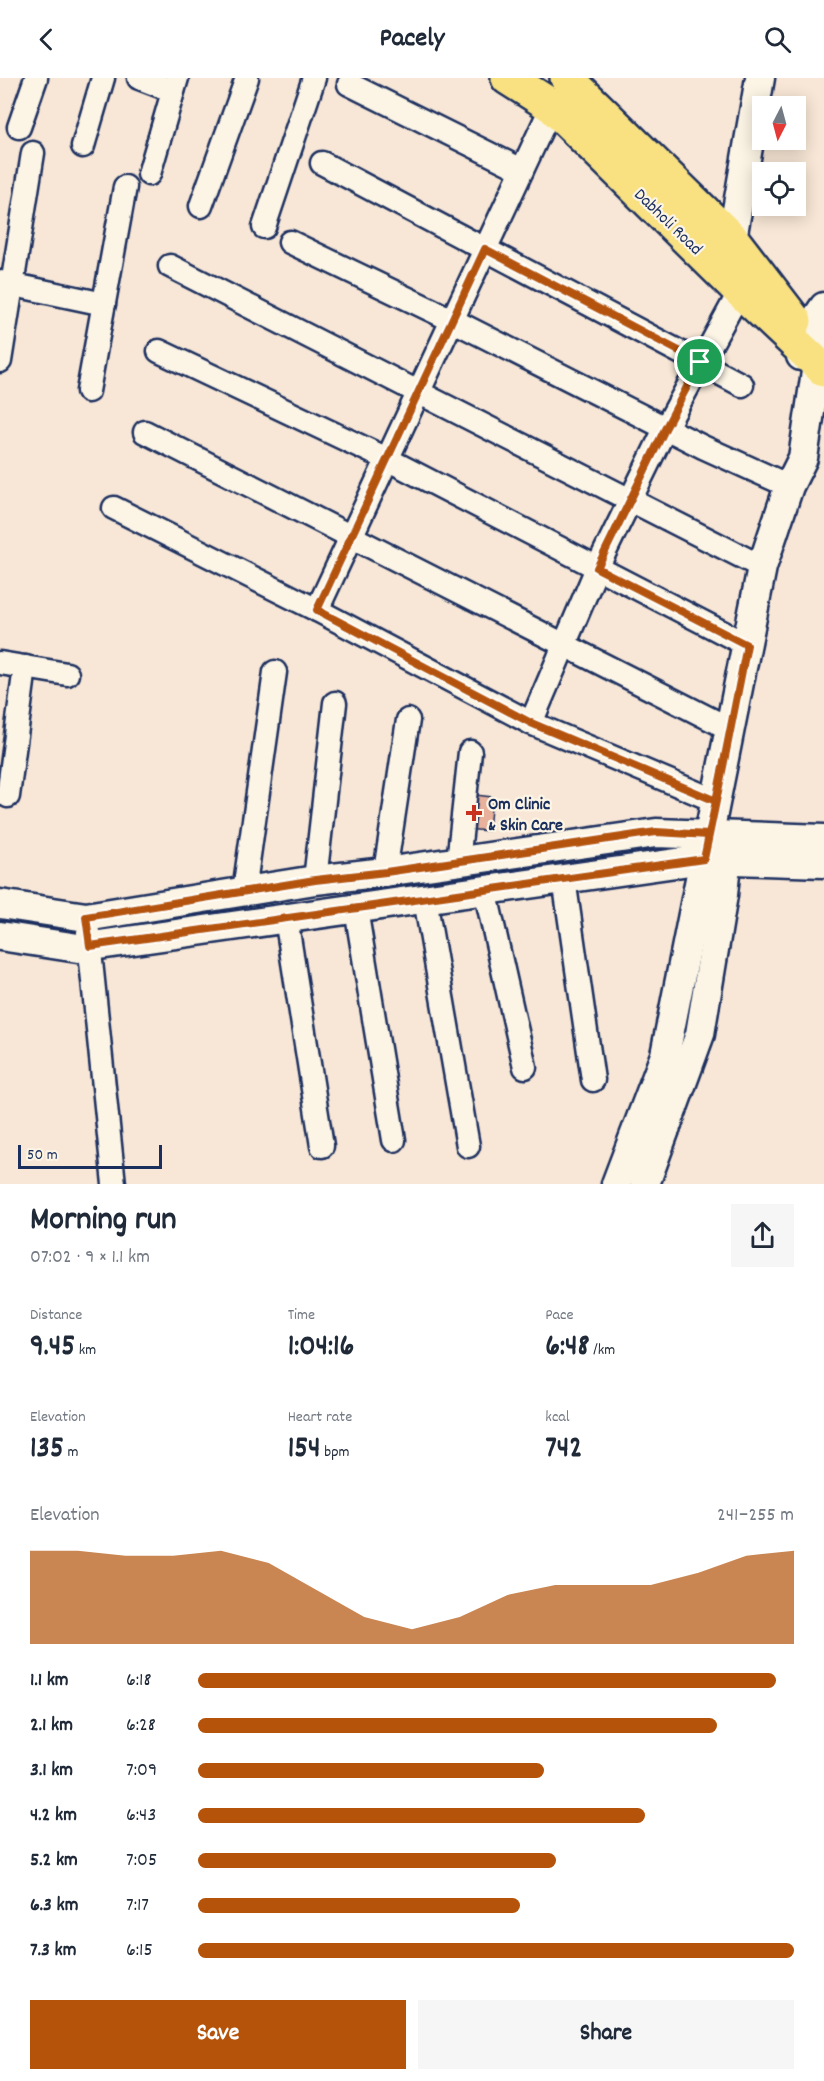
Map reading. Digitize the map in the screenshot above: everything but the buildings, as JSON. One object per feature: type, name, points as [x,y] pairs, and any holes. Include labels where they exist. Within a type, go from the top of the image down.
[{"type":"main road","name":"Dabholi Road","points":[[508,78],[552,106],[740,291],[818,344]]},
{"type":"main road","name":"Dabholi Road","points":[[567,78],[732,239],[796,321],[818,344]]},
{"type":"street","points":[[19,127],[36,78]]},
{"type":"street","points":[[83,146],[103,78]]},
{"type":"street","points":[[139,78],[175,84],[149,174]]},
{"type":"street","points":[[201,206],[247,78]]},
{"type":"street","points":[[264,226],[314,78]]},
{"type":"street","points":[[732,239],[760,78]]},
{"type":"street","points":[[350,84],[522,170]]},
{"type":"street","points":[[317,610],[552,106]]},
{"type":"street","points":[[0,361],[6,284],[33,153]]},
{"type":"street","points":[[322,164],[742,385]]},
{"type":"street","points":[[88,391],[125,187]]},
{"type":"street","points":[[290,242],[452,320],[665,429],[789,486]]},
{"type":"street","points":[[170,266],[762,567]]},
{"type":"street","points":[[6,284],[104,304]]},
{"type":"street","points":[[531,723],[597,568],[665,429],[740,291]]},
{"type":"street","points":[[645,1184],[700,1034],[723,895],[717,848],[718,790],[762,567],[789,486],[802,458],[818,344]]},
{"type":"street","points":[[159,351],[387,459],[747,645]]},
{"type":"street","points":[[145,432],[730,729]]},
{"type":"street","points":[[114,508],[317,610],[531,723],[718,790]]},
{"type":"street","points":[[0,663],[68,674]]},
{"type":"street","points":[[8,795],[25,667]]},
{"type":"street","points":[[244,891],[275,672]]},
{"type":"street","points":[[315,880],[335,703]]},
{"type":"street","points":[[386,872],[408,720]]},
{"type":"street","points":[[458,862],[471,752]]},
{"type":"street","points":[[0,904],[86,917],[315,880],[458,862],[656,832],[717,848],[824,863]]},
{"type":"street","points":[[0,936],[78,948],[564,879],[717,848],[824,839]]},
{"type":"street","points":[[616,1184],[665,1055],[717,848]]},
{"type":"street","points":[[564,879],[593,1080]]},
{"type":"street","points":[[485,890],[525,1067]]},
{"type":"street","points":[[425,899],[468,1146]]},
{"type":"street","points":[[356,909],[394,1140]]},
{"type":"street","points":[[86,917],[114,1184]]},
{"type":"street","points":[[286,918],[322,1146]]},
{"type":"place","name":"Om Clinic & Skin Care","points":[[474,813]]},
{"type":"route","points":[[700,362],[485,249],[317,610],[531,723],[716,801],[709,835],[656,832],[386,872],[315,880],[86,917],[90,946],[704,859],[709,835],[716,801],[747,645],[597,568],[700,362]]}]
